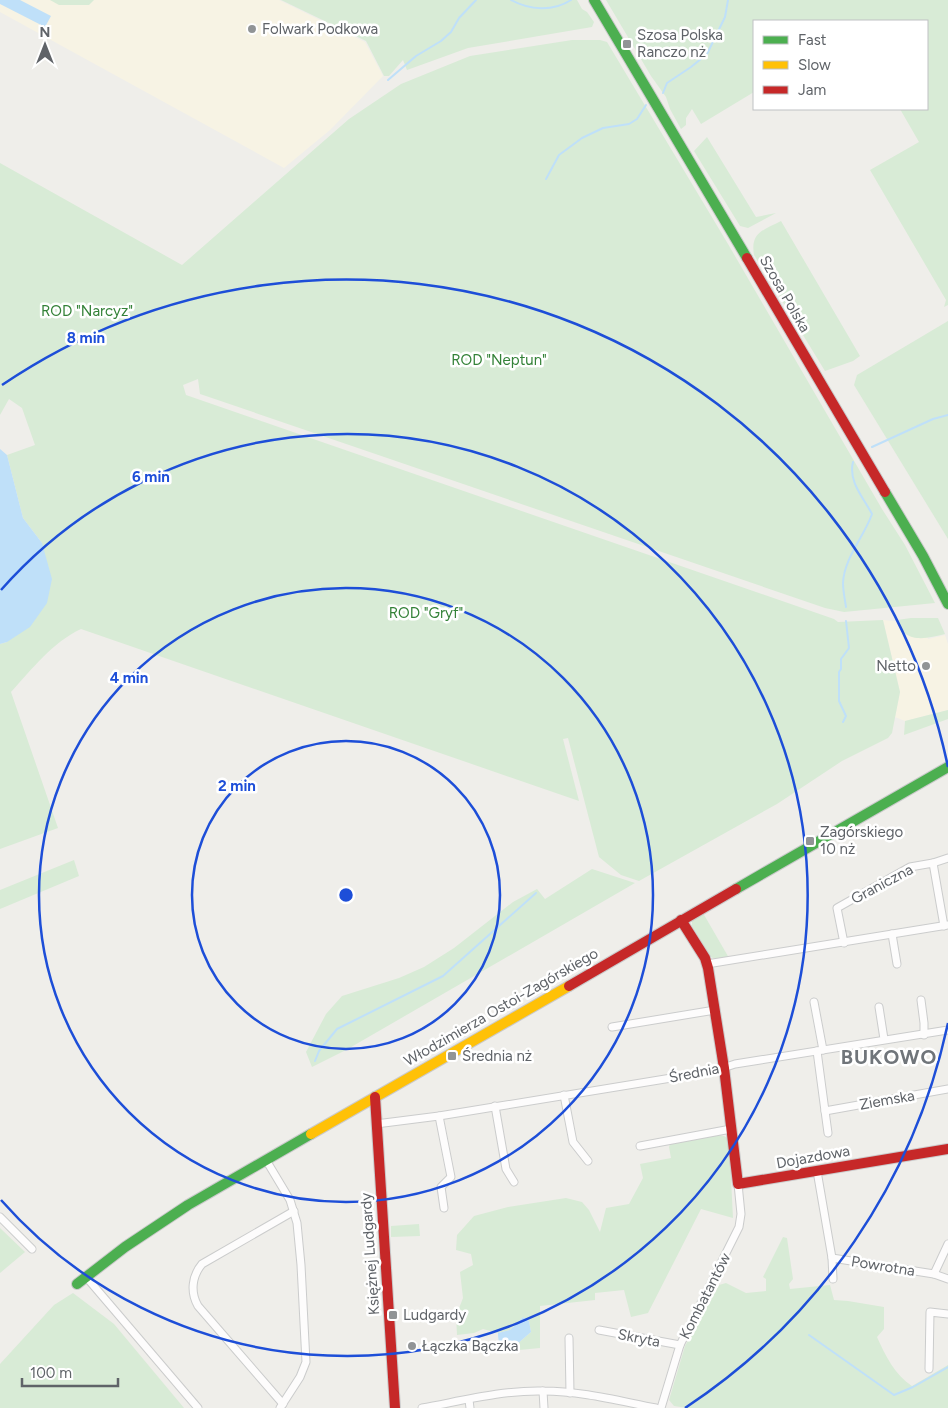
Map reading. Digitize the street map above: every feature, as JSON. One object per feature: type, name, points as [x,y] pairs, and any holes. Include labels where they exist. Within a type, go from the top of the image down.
[{"type":"street","name":"Szosa Polska","points":[[594,0],[923,556],[948,604]]},
{"type":"street","name":"Włodzimierza Ostoi-Zagórskiego","points":[[77,1284],[167,1218],[948,767]]},
{"type":"street","name":"Graniczna","points":[[844,943],[837,908],[910,867],[948,858]]},
{"type":"street","name":"Graniczna","points":[[707,964],[946,926],[933,863]]},
{"type":"street","points":[[681,920],[707,964],[724,1068],[738,1184]]},
{"type":"street","points":[[892,934],[897,964]]},
{"type":"street","points":[[921,1000],[924,1035]]},
{"type":"street","points":[[814,1002],[828,1133]]},
{"type":"street","points":[[879,1007],[884,1039]]},
{"type":"street","points":[[612,1027],[715,1010]]},
{"type":"street","name":"Średnia","points":[[376,1124],[439,1116],[714,1071],[735,1064],[948,1030]]},
{"type":"street","name":"Ziemska","points":[[825,1111],[948,1089]]},
{"type":"street","points":[[564,1095],[573,1142],[588,1161]]},
{"type":"street","name":"Księżnej Ludgardy","points":[[375,1098],[395,1408]]},
{"type":"street","points":[[495,1106],[506,1169],[514,1182]]},
{"type":"street","points":[[439,1116],[451,1177],[441,1187],[444,1208]]},
{"type":"street","points":[[640,1146],[731,1129]]},
{"type":"street","name":"Dojazdowa","points":[[738,1184],[948,1149]]},
{"type":"street","points":[[266,1160],[294,1211],[301,1265],[306,1362],[303,1372],[281,1406],[198,1306],[193,1288],[195,1276],[202,1264],[294,1211]]},
{"type":"street","name":"Powrotna","points":[[817,1171],[832,1258],[833,1278]]},
{"type":"street","name":"Kombatantów","points":[[661,1408],[680,1345],[739,1227],[741,1214],[738,1184]]},
{"type":"street","points":[[0,1217],[32,1249]]},
{"type":"street","name":"Powrotna","points":[[934,1274],[948,1244]]},
{"type":"street","name":"Powrotna","points":[[832,1258],[934,1274],[948,1279]]},
{"type":"street","points":[[87,1278],[198,1408]]},
{"type":"street","points":[[929,1369],[930,1312],[948,1314]]},
{"type":"street","name":"Skryta","points":[[599,1330],[680,1345]]},
{"type":"street","points":[[570,1338],[570,1393]]},
{"type":"street","points":[[543,1391],[544,1408]]},
{"type":"street","points":[[422,1408],[469,1404],[513,1392],[543,1391],[570,1393],[656,1408]]},
{"type":"shaded area","name":"Folwark Podkowa","points":[[0,0],[279,0],[365,42],[383,76],[330,130],[284,168],[0,12]]},
{"type":"shaded area","points":[[883,620],[923,624],[928,639],[945,635],[948,644],[948,710],[905,721],[895,717],[900,692]]},
{"type":"green space","points":[[50,0],[94,0],[89,5],[59,5]]},
{"type":"green space","points":[[281,0],[577,0],[582,9],[587,12],[594,22],[592,27],[468,48],[407,70],[403,60],[389,76],[384,76],[366,41]]},
{"type":"green space","points":[[606,0],[948,0],[948,305],[944,307],[946,300],[870,170],[919,142],[901,110],[928,110],[928,20],[753,20],[753,93],[701,124],[692,109],[686,118],[686,125],[681,129],[666,97],[651,76]]},
{"type":"green space","points":[[572,40],[600,40],[607,42],[905,545],[935,603],[844,612],[825,608],[200,394],[198,379],[183,385],[186,395],[834,619],[838,622],[883,620],[900,692],[892,733],[888,738],[842,761],[777,804],[639,881],[621,875],[599,857],[568,738],[563,739],[579,801],[81,629],[71,634],[52,649],[11,692],[58,828],[0,849],[0,644],[7,642],[42,543],[23,518],[7,455],[35,445],[22,408],[9,399],[0,415],[0,163],[182,265],[349,119],[401,84],[470,56]]},
{"type":"green space","points":[[707,137],[756,217],[776,213],[748,228],[740,226],[694,151]]},
{"type":"green space","points":[[781,221],[860,356],[853,361],[825,371],[754,255],[753,247],[756,237],[764,230]]},
{"type":"green space","points":[[948,321],[948,539],[854,385],[857,375]]},
{"type":"green space","points":[[938,618],[945,634],[923,638],[910,636],[904,633],[897,620]]},
{"type":"green space","points":[[948,710],[948,719],[904,735],[905,721]]},
{"type":"green space","points":[[74,860],[79,876],[0,909],[0,890]]},
{"type":"green space","points":[[592,869],[635,883],[346,1050],[312,1067],[306,1052],[326,1014],[342,996],[399,978],[424,967],[454,948],[513,902],[537,889],[545,899]]},
{"type":"green space","points":[[703,913],[729,958],[715,959],[711,957],[692,926],[692,920]]},
{"type":"green space","points":[[717,1135],[729,1139],[733,1218],[701,1209],[648,1313],[631,1317],[624,1290],[595,1293],[595,1300],[540,1306],[540,1348],[509,1351],[531,1332],[529,1321],[523,1317],[510,1330],[498,1333],[483,1329],[474,1333],[457,1335],[456,1316],[463,1298],[460,1272],[473,1265],[471,1254],[456,1250],[457,1235],[474,1216],[508,1207],[566,1198],[582,1202],[589,1210],[600,1232],[606,1208],[629,1204],[643,1178],[640,1164],[671,1158],[670,1144]]},
{"type":"green space","points":[[419,1224],[420,1236],[391,1237],[391,1226]]},
{"type":"green space","points":[[0,1228],[25,1252],[0,1273]]},
{"type":"green space","points":[[783,1237],[787,1238],[793,1279],[789,1284],[790,1289],[830,1285],[834,1300],[884,1307],[884,1329],[877,1337],[891,1364],[900,1376],[912,1386],[948,1365],[948,1408],[687,1408],[674,1406],[669,1400],[685,1346],[719,1285],[726,1283],[746,1293],[766,1291],[766,1279],[763,1277]]},
{"type":"green space","points":[[73,1293],[114,1324],[184,1408],[0,1408],[0,1364],[54,1305]]},
{"type":"water","points":[[0,0],[20,0],[51,16],[45,27],[0,4]]},
{"type":"water","points":[[0,449],[7,455],[23,518],[42,543],[52,579],[47,603],[30,627],[7,642],[0,644]]},
{"type":"water","points":[[523,1317],[529,1321],[531,1332],[509,1351],[503,1349],[498,1339],[498,1333],[510,1330]]},
{"type":"waterway","points":[[388,80],[416,56],[441,41],[451,32],[459,18],[476,0]]},
{"type":"waterway","points":[[511,0],[533,8],[549,8],[571,0]]},
{"type":"waterway","points":[[663,93],[667,83],[707,54],[725,17],[728,0]]},
{"type":"waterway","points":[[546,179],[559,155],[582,138],[603,128],[629,124],[637,119],[646,105]]},
{"type":"waterway","points":[[872,447],[933,419],[948,415]]},
{"type":"waterway","points":[[846,607],[843,586],[844,574],[872,514],[854,482],[853,462]]},
{"type":"waterway","points":[[843,722],[846,716],[839,701],[839,672],[841,669],[841,659],[849,648],[846,621]]},
{"type":"waterway","points":[[315,1061],[319,1051],[337,1029],[443,976],[536,893]]},
{"type":"waterway","points":[[809,1335],[894,1395],[913,1387],[948,1367]]},
{"type":"traffic: fast","points":[[594,0],[747,258]]},
{"type":"traffic: fast","points":[[885,492],[923,556],[948,604]]},
{"type":"traffic: fast","points":[[736,889],[948,767]]},
{"type":"traffic: fast","points":[[77,1284],[125,1247],[188,1205],[311,1134]]},
{"type":"traffic: slow","points":[[311,1134],[569,986]]},
{"type":"traffic: jam","points":[[747,258],[885,492]]},
{"type":"traffic: jam","points":[[569,986],[736,889]]},
{"type":"traffic: jam","points":[[681,920],[705,958],[708,968],[724,1068],[738,1184],[948,1149]]},
{"type":"traffic: jam","points":[[375,1097],[395,1408]]},
{"type":"place","name":"Folwark Podkowa","points":[[252,29]]},
{"type":"place","name":"Szosa Polska Ranczo nż","points":[[627,44]]},
{"type":"place","name":"Netto","points":[[926,666]]},
{"type":"place","name":"Zagórskiego 10 nż","points":[[810,841]]},
{"type":"place","name":"Średnia nż","points":[[452,1056]]},
{"type":"place","name":"Ludgardy","points":[[393,1315]]},
{"type":"place","name":"Łączka Bączka","points":[[412,1346]]},
{"type":"district","name":"BUKOWO","points":[[889,1057]]},
{"type":"park label","name":"ROD \"Narcyz\"","points":[[87,311]]},
{"type":"park label","name":"ROD \"Neptun\"","points":[[499,360]]},
{"type":"park label","name":"ROD \"Gryf\"","points":[[426,613]]}]
